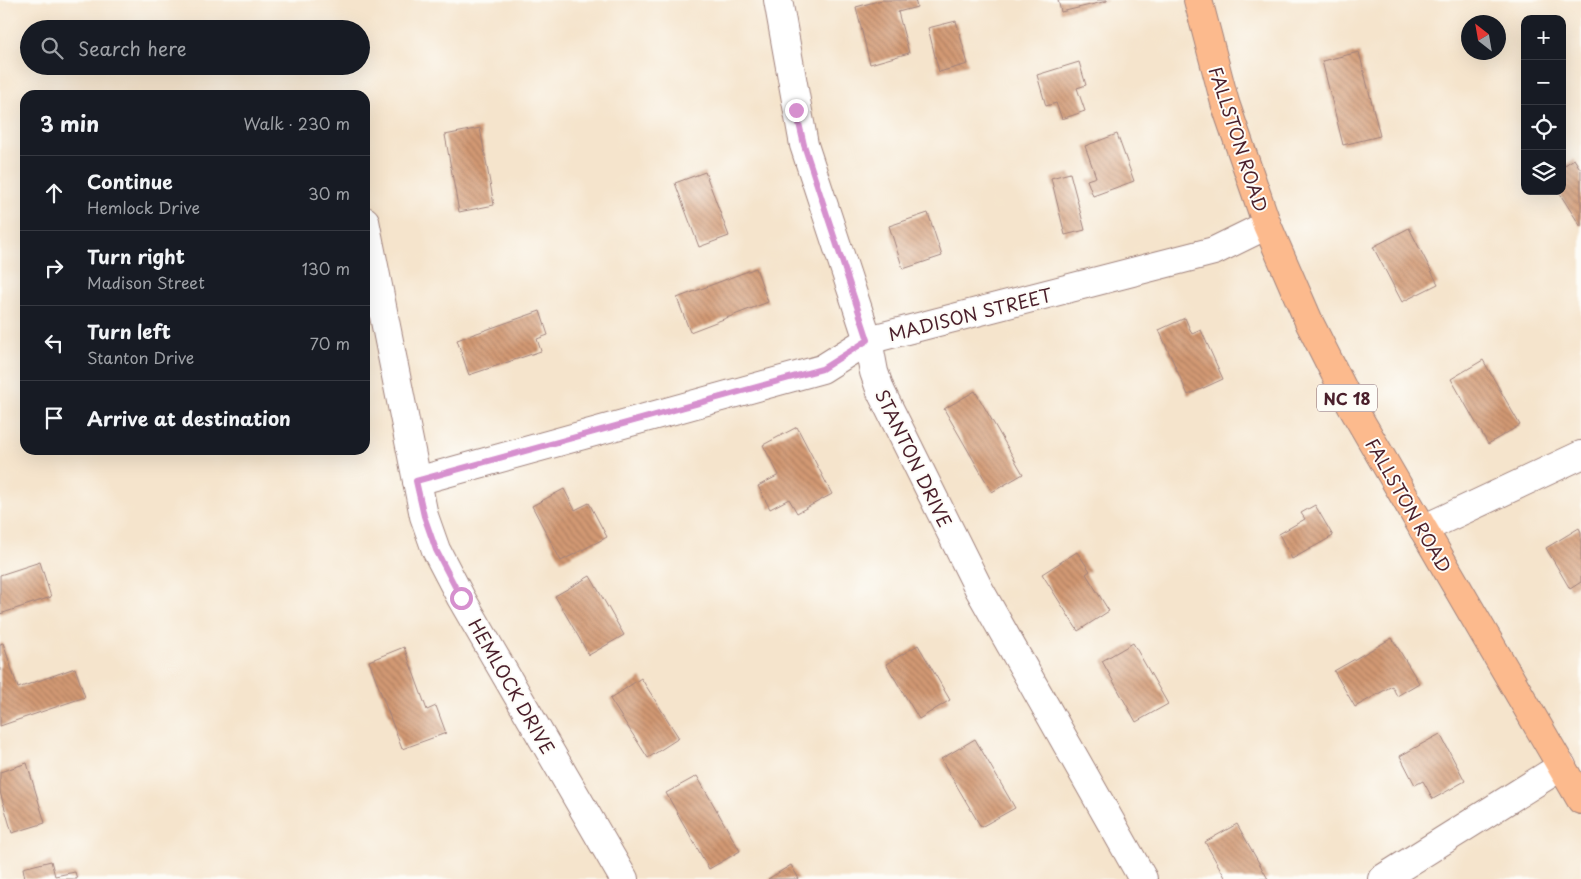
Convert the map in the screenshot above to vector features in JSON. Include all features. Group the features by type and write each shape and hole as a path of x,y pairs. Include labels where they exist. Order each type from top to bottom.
{"main road":[{"name":"FALLSTON ROAD","path":"1198,0 1225,103 1267,225 1310,324 1351,405 1581,800"}],"street":[{"name":"STANTON DRIVE","path":"778,0 804,145 868,340 874,372 890,412 979,589 1144,879"},
{"name":"MADISON STREET","path":"416,481 822,369 868,340 1214,252 1267,225"},
{"name":"HEMLOCK DRIVE","path":"370,246 416,481 424,516 436,550 461,598 624,879"},
{"path":"1423,529 1581,455"},
{"path":"1382,879 1562,766"}],"building":[{"path":"882,0 915,0 917,7 898,12 909,53 870,64 856,7"},
{"path":"1058,0 1107,0 1107,1 1061,12"},
{"path":"956,21 968,64 939,72 928,28"},
{"path":"1359,52 1380,136 1343,145 1322,61"},
{"path":"1079,62 1086,85 1077,88 1085,111 1062,119 1056,103 1046,106 1037,75"},
{"path":"480,128 494,205 459,212 445,135"},
{"path":"1117,134 1134,181 1093,196 1087,180 1096,177 1085,146"},
{"path":"1574,159 1581,170 1581,227 1561,195 1566,195 1566,164"},
{"path":"705,172 729,236 699,247 675,183"},
{"path":"1070,173 1085,230 1065,235 1051,178"},
{"path":"928,213 942,256 903,269 889,226"},
{"path":"1409,228 1438,284 1402,302 1373,247"},
{"path":"756,268 768,302 690,332 677,298"},
{"path":"540,311 548,335 537,339 541,351 469,375 457,340"},
{"path":"1185,318 1192,334 1201,330 1223,379 1188,395 1159,330"},
{"path":"1483,360 1520,425 1488,444 1451,379"},
{"path":"975,391 1023,474 992,492 944,409"},
{"path":"797,427 832,494 797,513 789,499 770,509 758,486 779,475 763,445"},
{"path":"564,489 575,510 589,503 607,537 561,561 532,506"},
{"path":"1315,505 1333,536 1292,559 1279,534 1305,519 1301,513"},
{"path":"1579,528 1581,532 1581,582 1570,589 1546,548"},
{"path":"1077,552 1090,571 1086,574 1109,611 1078,631 1042,574"},
{"path":"40,562 51,597 0,614 0,575"},
{"path":"590,576 624,635 589,655 555,596"},
{"path":"1392,638 1419,683 1397,696 1392,686 1355,707 1334,671"},
{"path":"3,643 18,688 75,668 85,697 0,726 0,644"},
{"path":"1133,643 1168,704 1136,722 1102,661"},
{"path":"918,645 950,700 919,719 886,664"},
{"path":"404,647 427,710 436,706 446,733 402,749 369,661"},
{"path":"641,678 679,738 648,758 610,699"},
{"path":"1440,734 1465,781 1433,799 1423,781 1415,785 1400,756"},
{"path":"975,739 1015,808 981,827 941,759"},
{"path":"27,763 45,823 12,833 0,792 0,772"},
{"path":"697,776 740,851 709,869 666,793"},
{"path":"1237,824 1268,879 1226,879 1205,842"},
{"path":"51,861 55,876 75,872 77,879 25,879 23,868"},
{"path":"791,865 799,879 768,879"}],"route":[{"path":"461,598 436,550 424,516 416,481 822,369 868,340 804,145 796,110"}]}
